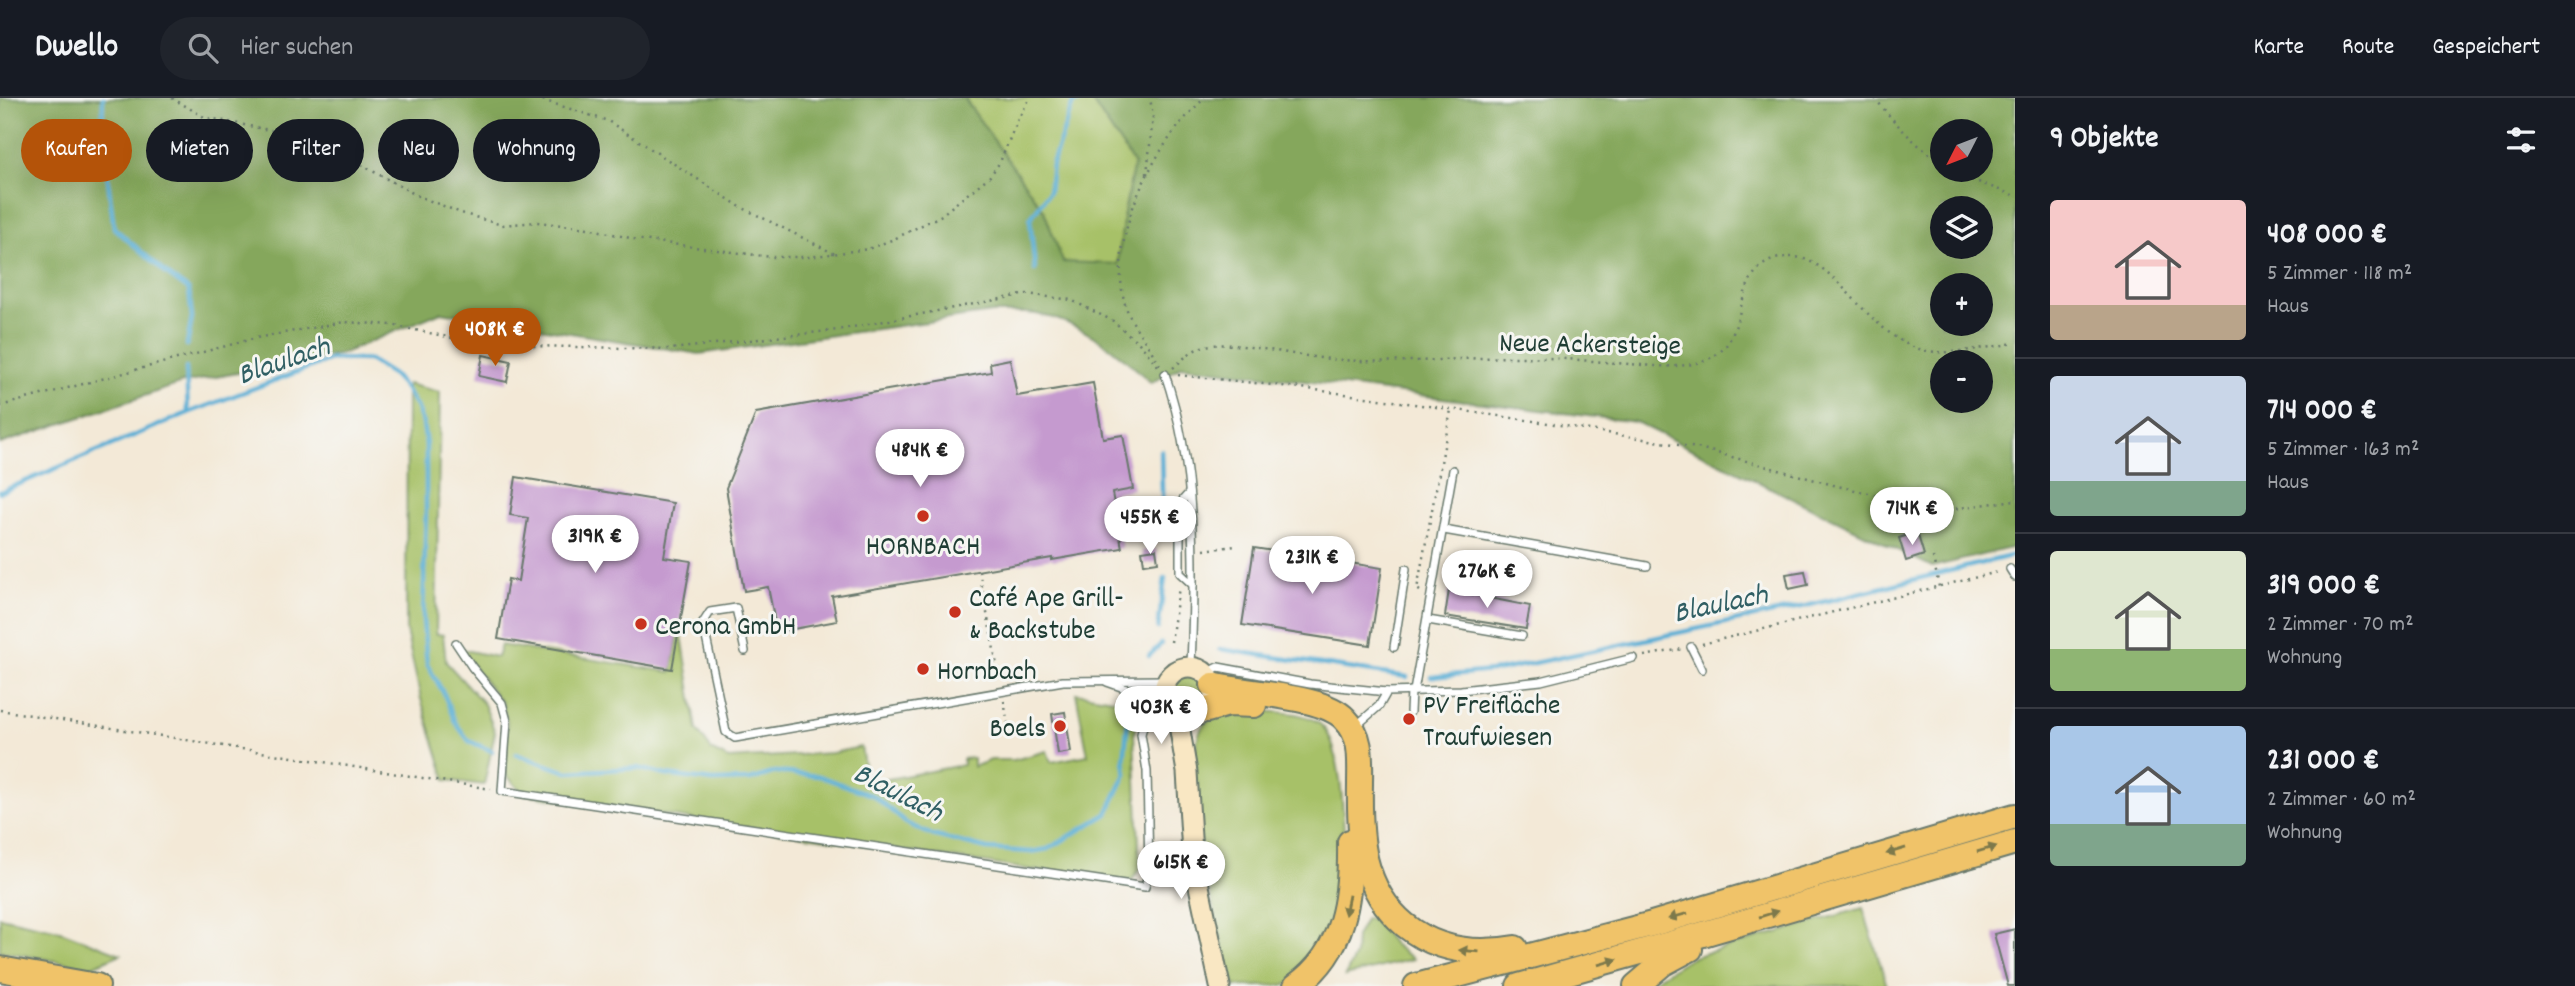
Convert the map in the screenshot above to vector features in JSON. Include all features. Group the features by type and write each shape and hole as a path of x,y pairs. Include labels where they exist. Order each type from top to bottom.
{"highway":[{"path":"1203,675 1303,692 1333,709 1354,728 1359,742 1360,820 1366,867 1374,889 1385,905 1410,929 1439,944 1470,951 1492,952 1574,933 1609,936"},
{"path":"1203,712 1228,704 1308,712 1331,725 1341,743 1349,828 1350,872 1347,905 1340,931 1330,951 1296,986"},
{"path":"1416,986 1609,936 2015,816"},
{"path":"1518,986 2015,842"},
{"path":"1636,986 1662,964 1687,952 1704,934"},
{"path":"0,969 97,986"}],"street":[{"path":"1187,772 1203,712 1212,702 1203,675 1178,669 1167,680 1165,704 1187,772 1192,853 1218,979"},
{"path":"1165,704 1192,716 1203,712"}],"lane":[{"path":"1165,374 1175,403 1186,453 1193,520 1193,585 1203,675"},
{"path":"1410,712 1453,470"},
{"path":"1189,493 1180,503 1180,573 1193,585"},
{"path":"1444,530 1647,566"},
{"path":"1394,647 1406,569"},
{"path":"2010,569 2015,577"},
{"path":"745,651 736,608 710,612 703,623 726,732 735,738 1063,681 1167,680"},
{"path":"1428,620 1522,636"},
{"path":"456,643 502,703 507,721 502,791 1145,887 1149,871 1146,771 1142,734 1165,704 1107,681"},
{"path":"1690,647 1702,669"},
{"path":"1303,692 1461,690 1541,681 1633,658"},
{"path":"1354,728 1379,706 1387,692"}],"path":[{"path":"172,98 204,117 304,137 418,196 502,225 537,222 588,228 634,239 771,257 808,257 868,248 894,239 940,216 990,176 1000,162 1030,98"},
{"path":"536,98 608,121 739,206 835,254"},
{"path":"1146,177 1153,116 1150,98"},
{"path":"1165,374 1132,319 1123,294 1123,257 1128,218 1146,177 1182,121 1205,98"},
{"path":"1875,98 1897,126 1930,155"},
{"path":"1978,182 2015,196"},
{"name":"Neue Ackersteige","path":"1165,374 1189,352 1214,344 1244,346 1326,360 1554,358 1642,365 1688,365 1718,354 1729,341 1744,292 1759,268 1769,261 1792,257 1812,263 1833,277 1877,324 1898,341 1922,352 1970,351 2015,343"},
{"path":"0,406 256,338 344,322 392,325 485,345 672,349 837,330 1027,294 1072,300 1113,321 1140,344 1165,374 1302,388 1703,449 1837,486 1945,510 2015,500"},
{"path":"1432,598 1417,589 1451,409"},
{"path":"1193,551 1235,546"},
{"path":"1933,557 1939,587"},
{"path":"1633,658 1690,647 2010,569"},
{"path":"979,570 1011,741"},
{"path":"1171,642 1180,573"},
{"path":"0,710 502,791"}],"green space":[{"path":"0,98 964,98 1044,211 1063,262 1118,264 1124,213 1134,164 1090,98 2015,98 2015,547 1932,567 1636,422 1182,366 1151,383 1112,349 1084,331 1036,314 992,313 699,354 441,312 341,354 183,383 0,444"},
{"path":"964,98 1090,98 1134,164 1124,213 1118,264 1063,263 1044,211"},
{"path":"407,384 440,392 436,634 443,635 446,662 484,704 495,732 484,785 446,780 421,699 406,631"},
{"path":"679,631 697,730 712,751 729,759 832,753 861,747 867,783 963,765 963,759 973,758 973,767 991,760 1014,760 1047,751 1051,762 1088,755 1076,693 1125,701 1139,709 1134,734 1140,868 1132,880 1120,883 524,794 506,775 507,721 502,703 460,649 497,657 501,645 671,672"},
{"path":"1189,676 1200,681 1205,692 1200,703 1189,708 1178,703 1173,692 1178,681"},
{"path":"1259,711 1311,718 1324,728 1331,742 1341,787 1343,889 1341,906 1335,919 1297,977 1288,984 1235,986 1210,892 1196,808 1194,770 1197,740 1207,721 1225,714"},
{"path":"1863,908 1887,986 1645,986 1689,958"},
{"path":"0,917 58,930 121,954 90,967 0,951"},
{"path":"1366,918 1374,920 1393,944 1413,959 1345,976 1355,956 1356,937"}],"building":[{"path":"483,355 511,361 507,382 479,376"},
{"name":"HORNBACH","path":"1010,359 1017,396 1093,383 1103,438 1123,435 1133,489 1112,493 1122,548 832,596 837,621 777,632 768,587 744,591 726,488 756,413 991,372 990,363"},
{"path":"516,477 673,503 664,557 691,561 672,669 498,639 508,579 518,581 528,518 510,515"},
{"path":"1917,532 1924,555 1906,561 1899,538"},
{"path":"1254,548 1382,568 1370,645 1242,625"},
{"path":"1156,549 1158,562 1144,564 1142,551"},
{"path":"1805,571 1808,585 1789,589 1786,574"},
{"path":"1449,590 1530,606 1526,629 1445,616"},
{"path":"1065,712 1071,752 1058,754 1052,714"},
{"path":"2015,929 2015,986 2008,986 1994,934"}],"waterway":[{"path":"103,98 102,133 114,228 189,290 192,318 187,345"},
{"path":"1035,270 1030,219 1049,192 1052,164 1073,103 1089,98"},
{"name":"Blaulach","path":"0,492 188,413 332,359 369,360 393,375 404,387 423,424 426,445 423,620 427,664 444,694 455,722 469,741 492,751"},
{"path":"186,368 188,413"},
{"path":"1161,451 1163,528"},
{"name":"Blaulach","path":"1431,677 1501,670 1806,606 2015,555"},
{"path":"1158,628 1165,578"},
{"name":"Blaulach","path":"1149,656 1161,644"},
{"name":"Blaulach","path":"1220,649 1407,677"},
{"name":"Blaulach","path":"516,754 567,772 638,768 666,775 713,781 750,780 776,772 819,776 874,796 906,823 932,835 987,849 1031,852 1048,849 1107,814 1126,774 1124,760 1129,710"}],"place":[{"name":"HORNBACH","path":"923,516"},
{"name":"Café Ape Grill- & Backstube","path":"955,612"},
{"name":"Cerona GmbH","path":"641,624"},
{"name":"Hornbach","path":"923,669"},
{"name":"PV Freifläche Traufwiesen","path":"1409,719"},
{"name":"Boels","path":"1060,726"}]}
